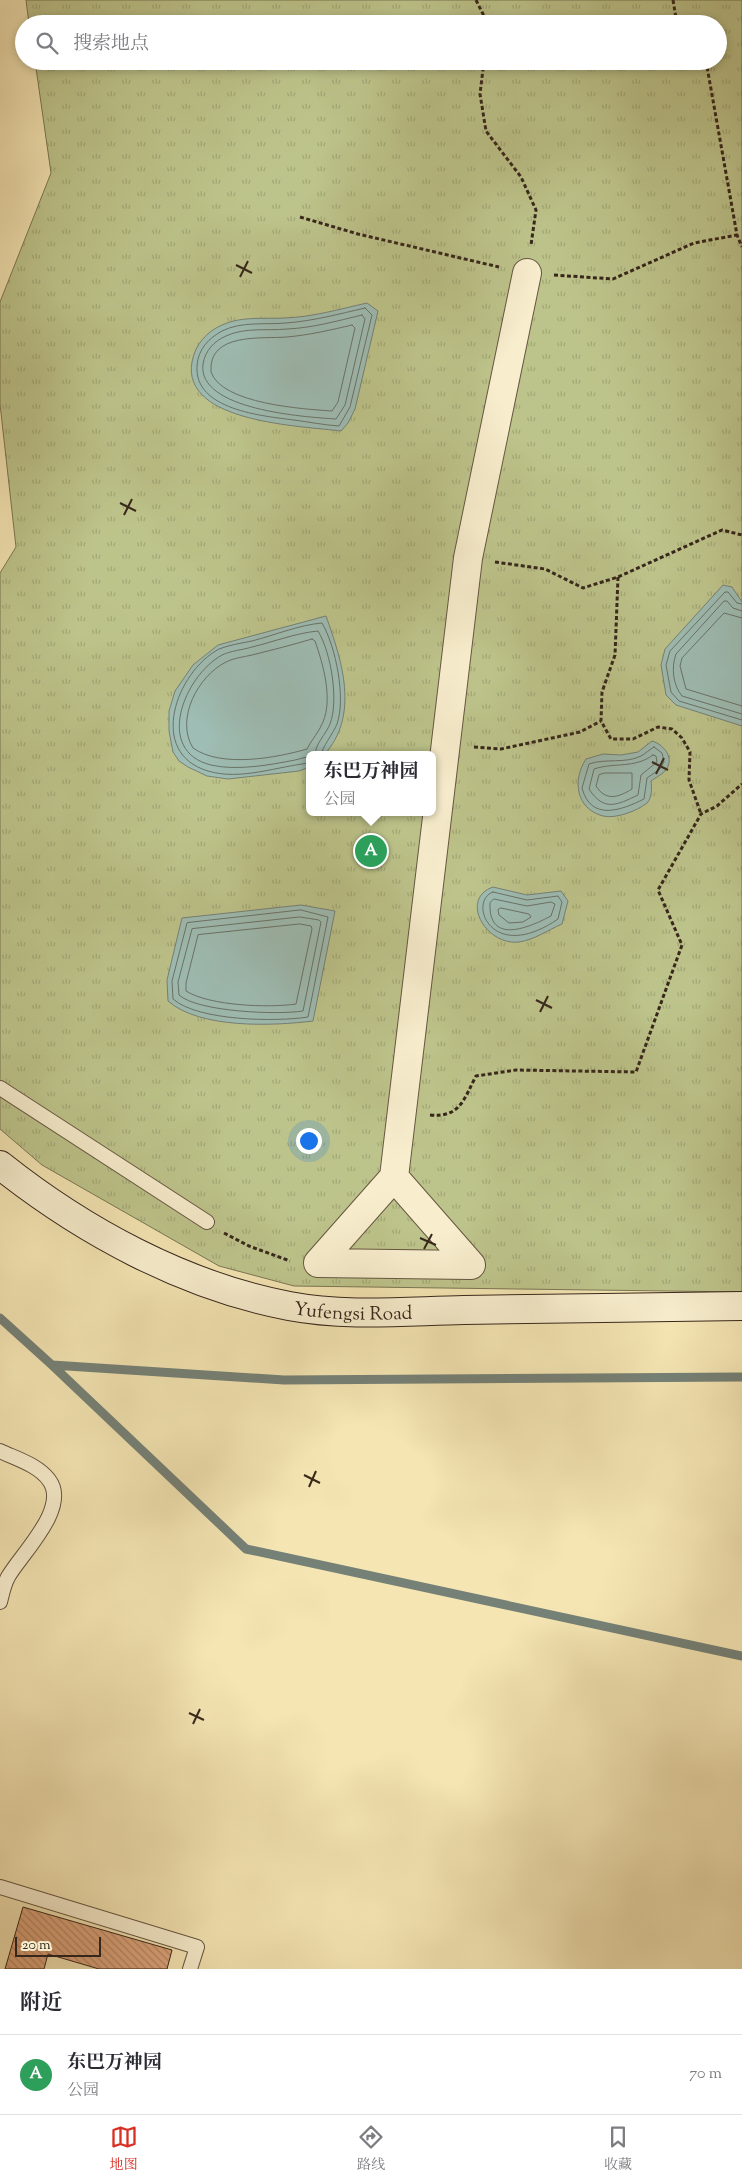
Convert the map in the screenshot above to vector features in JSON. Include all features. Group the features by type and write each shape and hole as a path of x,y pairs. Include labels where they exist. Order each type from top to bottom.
{"street":[{"path":"318,1263 394,1177 468,558 527,273"},
{"name":"Yufengsi Road","path":"0,1165 77,1218 178,1273 247,1297 291,1306 369,1312 742,1306"},
{"path":"318,1263 471,1265 394,1177"}],"lane":[{"path":"0,1088 207,1222"},
{"path":"0,1451 37,1468 50,1481 54,1500 49,1519 7,1578 0,1602"},
{"path":"0,1887 197,1947 190,1969"}],"path":[{"path":"476,0 484,15"},
{"path":"673,0 676,15"},
{"path":"483,70 480,94 486,131 521,177 536,210 527,273"},
{"path":"708,70 738,235 742,247"},
{"path":"468,558 545,569 584,588 618,577 722,530 742,535"},
{"path":"618,577 615,655 602,692 601,722 611,739 633,739 658,727 672,728 682,738 690,752 690,780 701,814"},
{"path":"446,744 501,749 580,732 601,722"},
{"path":"402,1113 442,1116 459,1109 476,1076 516,1070 636,1072 682,945 658,890 701,814 718,806 742,784"},
{"path":"207,1222 249,1246 294,1262 318,1263"}],"green space":[{"path":"26,0 742,0 742,1292 294,1286 219,1266 42,1165 0,1129 0,573 16,547 0,404 0,302 51,173 36,70 727,70 727,15 28,15"}],"water":[{"path":"367,303 378,311 355,409 348,423 341,431 300,427 248,418 224,409 205,398 194,382 193,356 206,335 222,325 237,320 253,318 306,316"},
{"path":"723,585 732,587 742,602 742,726 676,705 666,695 661,665 665,649"},
{"path":"326,616 342,669 345,705 342,723 335,739 327,751 306,751 306,768 299,771 228,779 207,776 179,761 173,752 169,731 169,711 175,691 193,665 218,645"},
{"path":"652,741 660,745 666,752 669,764 664,772 651,781 649,801 638,809 608,817 594,812 587,807 579,793 578,784 586,759 603,754 621,755 638,752"},
{"path":"493,887 527,895 561,891 568,901 562,924 525,941 507,941 496,937 487,930 481,921 478,911 478,901 483,893"},
{"path":"301,905 335,911 313,1021 258,1024 217,1021 199,1017 182,1010 168,1001 167,980 182,918"}],"building":[{"path":"23,1907 172,1950 167,1969 99,1969 48,1954 44,1969 5,1969"}],"waterway":[{"path":"0,1318 52,1365 284,1380 742,1377"},
{"path":"52,1365 246,1549 742,1656"}],"place":[{"name":"东巴万神园","path":"371,851"}]}
